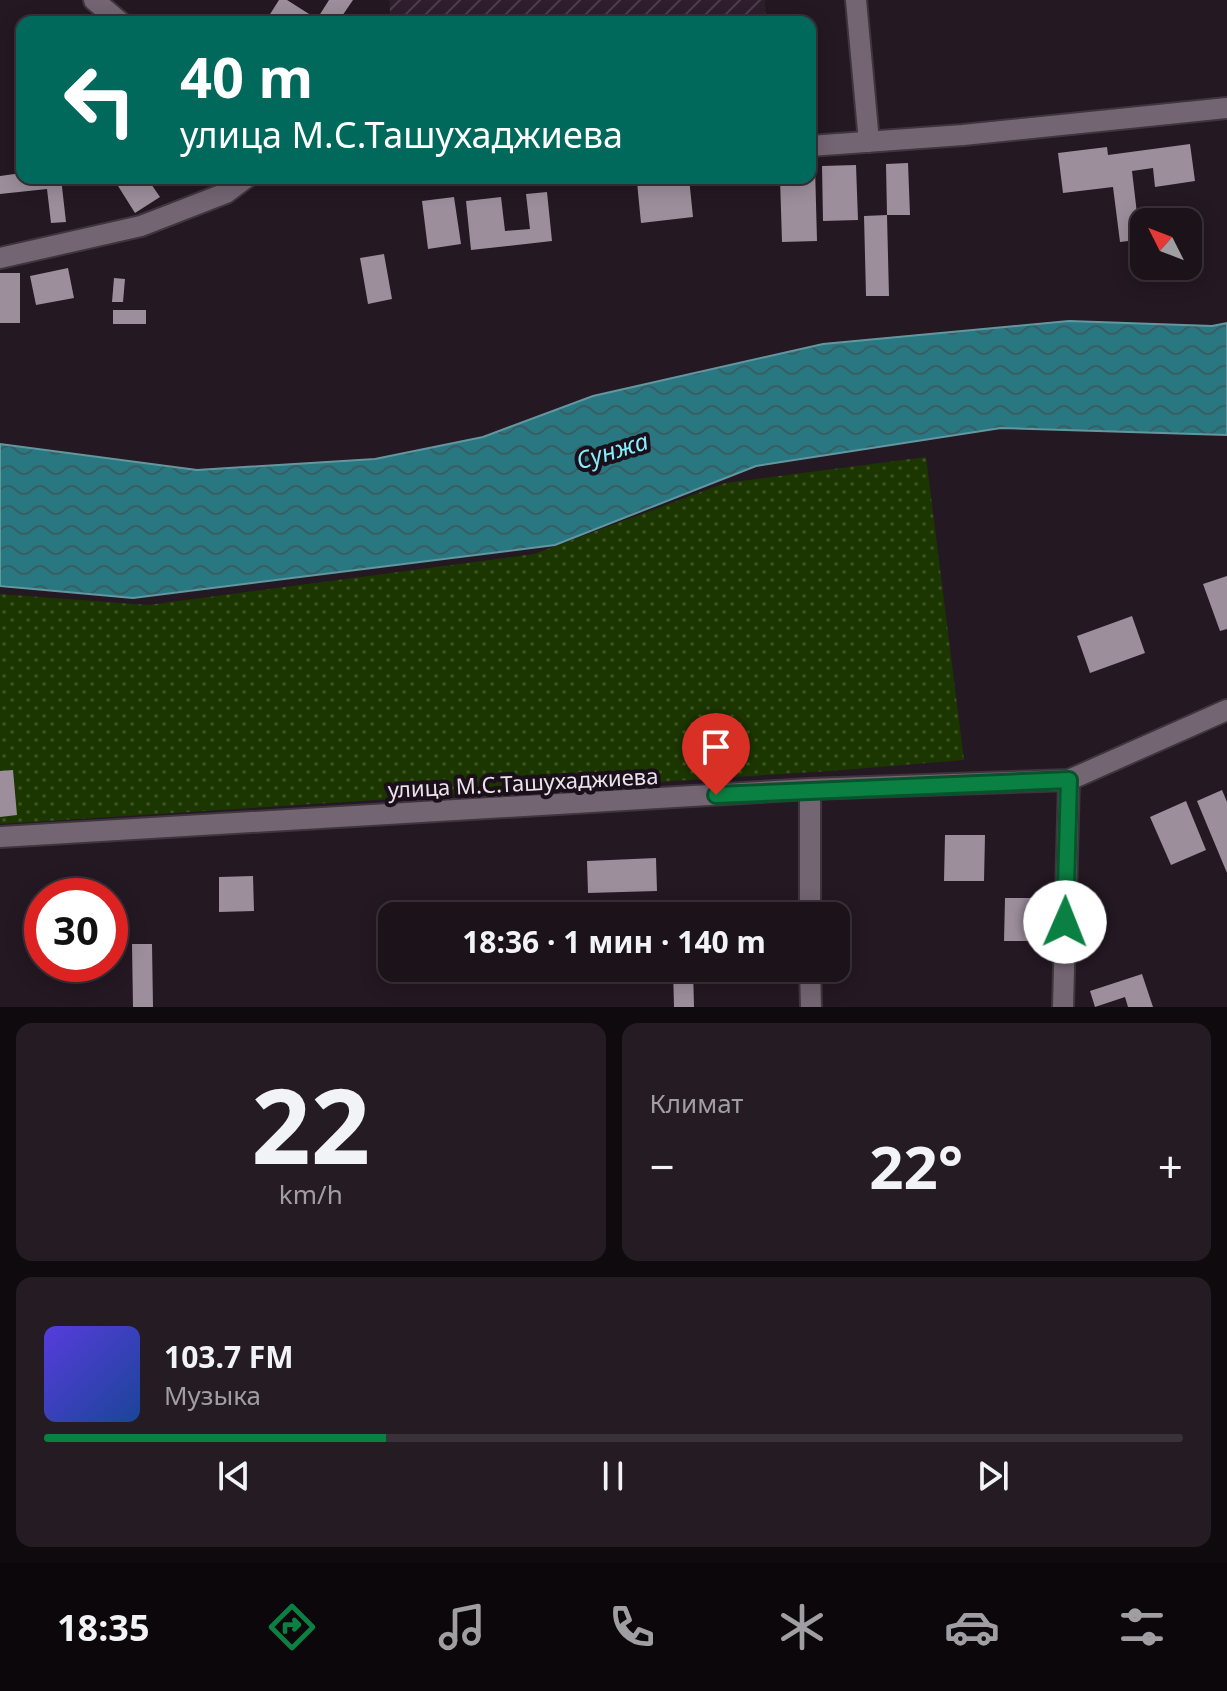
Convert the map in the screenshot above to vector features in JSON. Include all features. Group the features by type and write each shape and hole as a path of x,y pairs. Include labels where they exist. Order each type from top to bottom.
{"street":[{"path":"94,0 113,16"},
{"path":"856,0 869,142"},
{"path":"816,146 1227,108"},
{"path":"0,258 141,226 226,193 238,184"},
{"name":"улица М.С.Ташухаджиева","path":"0,837 810,789 1069,780 1227,710"},
{"path":"1063,1007 1069,780"},
{"path":"810,789 810,902"},
{"path":"810,982 811,1007"}],"shaded area":[{"path":"389,0 765,0 766,16 390,16"}],"green space":[{"path":"926,457 964,760 0,824 0,594 148,605 534,554 725,483"}],"water":[{"name":"Сунжа","path":"1069,321 1212,326 1227,323 1227,435 1001,428 756,466 555,545 133,598 0,586 0,444 197,470 375,459 483,437 593,396 823,344"}],"building":[{"path":"279,0 287,0 312,16 269,16"},
{"path":"329,0 353,0 342,16 319,16"},
{"path":"1190,144 1195,181 1155,187 1153,168 1132,171 1136,208 1130,208 1130,241 1120,242 1113,187 1063,193 1058,153 1107,147 1108,155"},
{"path":"908,163 910,215 887,215 886,164"},
{"path":"856,165 858,220 823,221 822,166"},
{"path":"16,174 16,184 62,184 66,222 51,223 47,189 0,194 0,176"},
{"path":"117,184 151,184 160,197 135,213"},
{"path":"637,184 690,184 693,217 641,223"},
{"path":"780,184 815,184 817,241 782,242"},
{"path":"547,192 552,241 471,250 466,201 501,197 505,231 530,229 526,194"},
{"path":"454,197 461,244 428,249 422,201"},
{"path":"887,215 889,296 866,296 864,216"},
{"path":"384,254 392,299 368,304 360,258"},
{"path":"68,268 74,298 36,305 30,276"},
{"path":"0,273 20,273 20,323 0,323"},
{"path":"114,278 125,279 123,302 112,302"},
{"path":"113,310 146,310 146,324 113,324"},
{"path":"1227,576 1227,629 1220,631 1203,584"},
{"path":"1132,616 1145,653 1090,673 1077,636"},
{"path":"13,770 17,815 0,817 0,771"},
{"path":"1222,790 1227,802 1227,873 1197,801"},
{"path":"1186,801 1206,850 1171,865 1150,817"},
{"path":"945,835 985,835 984,881 944,881"},
{"path":"656,858 657,891 588,893 587,861"},
{"path":"253,876 254,911 219,912 219,877"},
{"path":"1005,898 1032,898 1032,941 1004,941"},
{"path":"132,944 152,944 153,1007 133,1007"},
{"path":"1142,974 1153,1007 1128,1007 1125,997 1095,1007 1090,991"},
{"path":"673,982 693,982 694,1007 674,1007"}],"route":[{"path":"716,795 1069,780 1065,922"}]}
